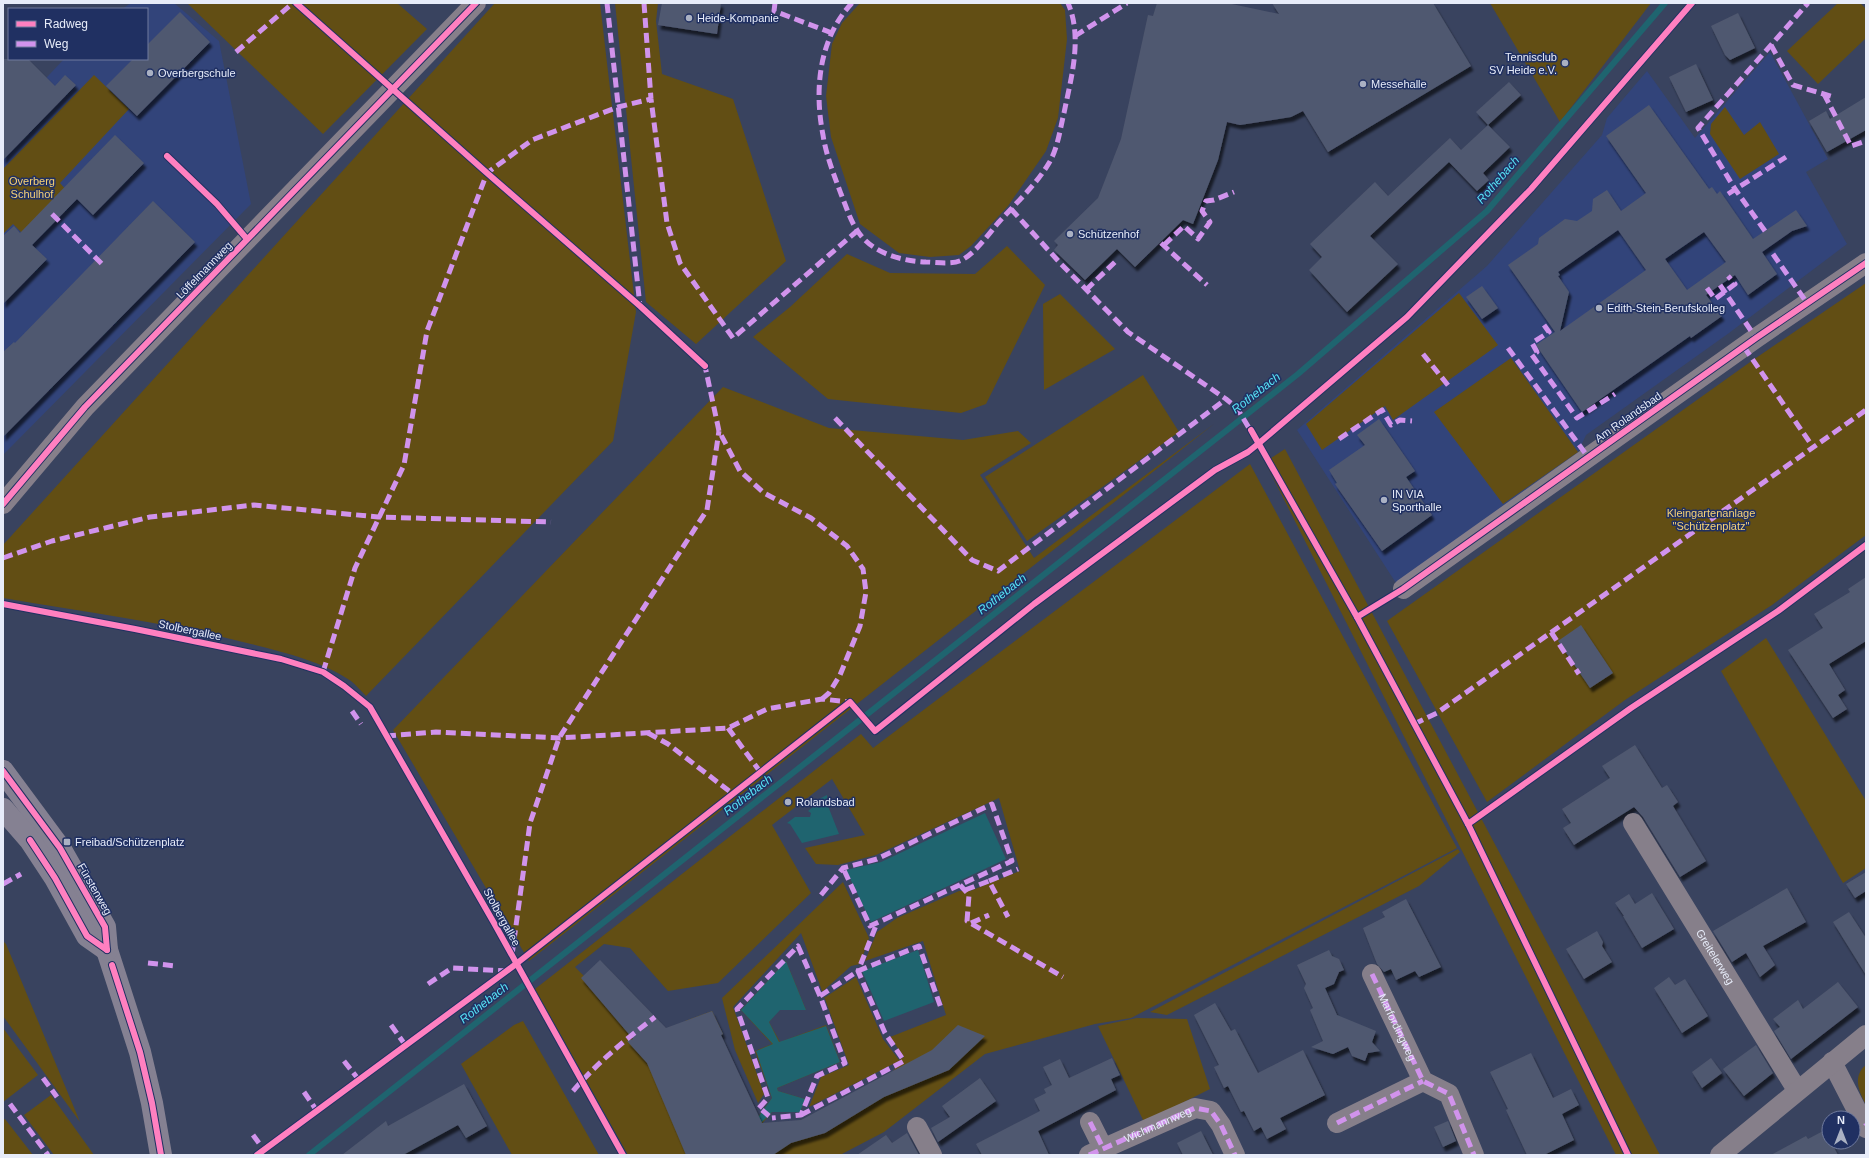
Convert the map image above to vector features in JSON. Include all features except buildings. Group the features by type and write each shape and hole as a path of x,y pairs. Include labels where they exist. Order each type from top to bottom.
{"main road":[{"name":"Fürstenweg","path":"3,771 60,848 105,927 107,950 140,1052 152,1103 161,1155"},
{"path":"3,809 30,840 55,878 87,936 107,950"}],"street":[{"name":"Löffelmannweg","path":"3,504 85,407 476,3"},
{"name":"Am Rolandsbad","path":"1403,589 1756,338 1853,270 1866,263"},
{"name":"Greitelerweg","path":"1633,823 1797,1090"},
{"name":"Marfordingweg","path":"1372,974 1423,1081"},
{"path":"1720,1155 1797,1090 1866,1035"},
{"path":"1832,1062 1866,1128"},
{"path":"1337,1122 1423,1081 1449,1094 1474,1155"},
{"name":"Wichmannweg","path":"1090,1122 1096,1152 1196,1108 1211,1111 1221,1125 1235,1155"},
{"path":"917,1127 932,1155"}],"shaded area":[{"path":"131,3 174,3 219,41 251,204 3,455 3,124 63,60 148,60 148,8 124,8"},
{"name":"Edith-Stein-Berufskolleg","path":"1770,52 1828,159 1806,172 1847,244 1729,333 1586,435 1578,452 1396,583 1297,430 1487,266 1602,135 1607,118 1647,71 1695,138"},
{"path":"827,795 828,806 839,834 802,843 790,824 787,823 795,817 810,817 811,813 808,811 813,807 815,808 819,799"},
{"path":"985,813 1006,859 871,922 846,870 881,862"},
{"path":"918,950 934,1002 884,1021 862,971"},
{"path":"786,961 806,1010 780,1010 769,1022 779,1042 826,1026 840,1062 777,1088 778,1091 805,1099 800,1112 772,1112 762,1122 751,1127 772,1098 756,1051 773,1044 741,1010"}],"green space":[{"path":"187,3 397,3 427,29 323,134"},
{"path":"495,3 600,3 636,312 613,441 366,696 357,686 340,674 303,658 276,650 159,624 3,598 3,545"},
{"path":"615,3 658,3 656,21 662,74 733,99 786,261 696,344 646,302"},
{"path":"860,3 1060,3 1065,10 1067,39 1058,118 1046,151 1008,206 971,246 959,255 930,257 899,253 860,224 831,137 826,96 832,44 842,23"},
{"name":"Tennisclub SV Heide e.V.","path":"1490,3 1651,3 1560,122"},
{"path":"1838,3 1860,3 1866,9 1866,38 1818,84 1787,51"},
{"name":"Overberg Schulhof","path":"94,75 129,109 60,183 67,191 24,235 13,224 3,234 3,169"},
{"path":"1725,107 1744,135 1760,122 1779,154 1740,179 1710,134 1711,124"},
{"path":"1007,246 1045,285 986,404 961,413 828,399 753,337 790,307 847,254 890,273 975,274"},
{"name":"Kleingartenanlage \"Schützenplatz\"","path":"1866,283 1866,535 1772,605 1625,700 1487,802 1387,621 1753,360"},
{"path":"1459,293 1498,345 1393,420 1385,406 1322,450 1306,424"},
{"path":"1060,294 1115,349 1044,390 1043,304"},
{"path":"1511,358 1578,452 1503,504 1434,412"},
{"path":"1143,375 1179,432 1027,541 985,477"},
{"path":"723,387 829,428 963,440 1018,431 1031,443 980,475 1034,558 1214,424 529,961 393,730"},
{"path":"1285,449 1660,1155 1616,1155 1265,462"},
{"path":"1250,464 1457,848 1131,1018 1095,1024 985,1054 884,1132 840,1155 628,1155 535,989 861,734 873,748","holes":["832,779 865,835 805,848 816,864 838,865 876,855 999,798 1020,871 970,891 959,891 897,918 877,932 865,961 923,941 946,1015 890,1037 904,1057 899,1060 883,1039 856,977 825,998 849,1065 821,1077 809,1107 899,1061 890,1077 767,1145 758,1128 772,1112 800,1112 805,1099 778,1091 777,1088 840,1062 826,1025 780,1042 769,1022 779,1010 806,1010 786,961 741,1010 772,1044 755,1051 772,1098 755,1121 716,1037 723,1034 712,1011 685,1021 689,1025 670,1032 648,1013 585,977 575,967 604,944 630,948 668,991 718,983 811,893 772,825"]},
{"path":"1766,638 1866,801 1866,868 1843,883 1721,671"},
{"path":"1458,849 1460,852 1419,886 1167,1015 1150,1012"},
{"path":"843,882 869,938 860,964 851,966 822,992 801,933 733,1007 764,1094 758,1103 735,1050 722,998"},
{"path":"3,941 6,944 80,1122 3,1016"},
{"path":"1137,1018 1187,1019 1210,1089 1144,1122 1098,1026"},
{"path":"523,1021 599,1155 512,1155 461,1064 514,1025"},
{"path":"3,1028 38,1075 3,1102"},
{"path":"1866,1065 1866,1105 1859,1090 1858,1079 1859,1074"},
{"path":"51,1095 94,1155 54,1155 24,1115"},
{"path":"5,1119 33,1155 3,1155 3,1120"}],"waterway":[{"name":"Rothebach","path":"309,1155 1298,374 1487,211 1665,3"}],"marked path":[{"path":"236,52 293,3"},
{"path":"607,3 640,306"},
{"path":"644,3 651,99 667,223 680,263 733,338 857,231"},
{"path":"775,3 774,11 832,33"},
{"path":"852,3 832,32 826,48 820,82 820,118 824,142 833,172 852,222 870,245 897,258 944,263 958,262 967,257 977,248 1032,187 1052,157 1060,132 1070,86 1074,58 1075,30 1068,3"},
{"path":"1075,36 1127,3"},
{"path":"1765,231 1735,189 1698,128 1808,3"},
{"path":"1771,45 1793,85 1834,97"},
{"path":"1824,94 1851,146 1866,141"},
{"path":"323,672 355,568 404,465 427,331 487,173 532,140 618,107 651,99"},
{"path":"1728,194 1786,157"},
{"path":"1164,245 1184,226 1198,239 1210,222 1202,211 1206,201 1214,200 1234,192"},
{"path":"1011,209 1061,264 1128,332 1226,399 1237,408 1252,433"},
{"path":"52,214 104,266"},
{"path":"1161,243 1207,285"},
{"path":"1773,254 1807,303"},
{"path":"1086,290 1116,261"},
{"path":"1707,288 1715,299 1735,284 1728,276"},
{"path":"1720,285 1756,338"},
{"path":"1544,325 1549,332 1532,343 1537,352 1532,355 1577,418 1615,394"},
{"path":"1744,347 1813,447"},
{"path":"1508,348 1588,457"},
{"path":"1423,354 1451,389"},
{"path":"702,364 705,366 719,431 740,471 764,493 811,518 847,546 863,569 866,592 860,626 840,675 829,693 822,699"},
{"path":"835,418 972,560 998,571 1226,399"},
{"path":"1339,439 1382,410 1391,425 1400,420 1412,421"},
{"path":"1414,724 1437,713 1866,410"},
{"path":"512,955 530,823 559,738 707,510 719,431"},
{"path":"3,558 52,541 150,517 254,505 378,517 551,522"},
{"path":"1551,632 1579,674"},
{"path":"386,736 436,732 559,738 728,728 767,709 822,699 850,702"},
{"path":"352,711 361,724"},
{"path":"728,728 761,773"},
{"path":"648,733 668,744 733,794"},
{"path":"821,895 843,868 877,859 992,804 1012,861 870,926 843,868"},
{"path":"989,881 1018,869"},
{"path":"3,884 21,874"},
{"path":"965,890 989,881 1008,917"},
{"path":"960,885 969,895 967,921 1063,977"},
{"path":"971,923 989,915"},
{"path":"801,1115 904,1061 885,1033 858,971 877,923"},
{"path":"759,1108 768,1098 737,1009 798,946 820,996 845,1063 817,1076 801,1115 772,1118"},
{"path":"820,996 858,971 919,946 941,1008"},
{"path":"148,963 176,966"},
{"path":"428,984 452,968 507,971"},
{"path":"1372,974 1423,1081 1449,1094 1474,1155"},
{"path":"573,1091 612,1052 655,1017"},
{"path":"391,1025 406,1046"},
{"path":"344,1061 359,1080"},
{"path":"43,1078 57,1097"},
{"path":"1337,1123 1423,1081"},
{"path":"304,1092 317,1111"},
{"path":"10,1104 48,1155"},
{"path":"1089,1155 1195,1108 1211,1111 1221,1125 1235,1155"},
{"path":"762,1110 769,1116"},
{"path":"1090,1122 1103,1148"},
{"path":"253,1135 264,1150"}],"cycle path":[{"path":"296,3 487,173 640,306 705,366"},
{"path":"3,504 85,407 476,3"},
{"path":"257,1155 516,964 850,702 875,731 1034,604 1215,470 1248,452 1258,444 1407,317 1531,189 1692,3"},
{"path":"167,156 217,204 247,239"},
{"path":"1357,617 1403,589 1756,338 1866,263"},
{"path":"1251,430 1357,617 1468,824 1628,1155"},
{"path":"1468,824 1631,708 1778,611 1866,545"},
{"name":"Stolbergallee","path":"3,604 281,659 323,672 344,686 370,707 494,923 623,1155"},
{"path":"3,771 60,848 105,927 107,950"},
{"path":"30,840 55,878 87,936 107,950"},
{"path":"112,965 140,1052 152,1103 161,1155"}],"place":[{"name":"Heide-Kompanie","path":"689,18"},
{"name":"Tennisclub SV Heide e.V.","path":"1565,63"},
{"name":"Overbergschule","path":"150,73"},
{"name":"Messehalle","path":"1363,84"},
{"name":"Schützenhof","path":"1070,234"},
{"name":"Edith-Stein-Berufskolleg","path":"1599,308"},
{"name":"IN VIA Sporthalle","path":"1384,500"},
{"name":"Rolandsbad","path":"788,802"},
{"name":"Freibad/Schützenplatz","path":"67,842"}]}
